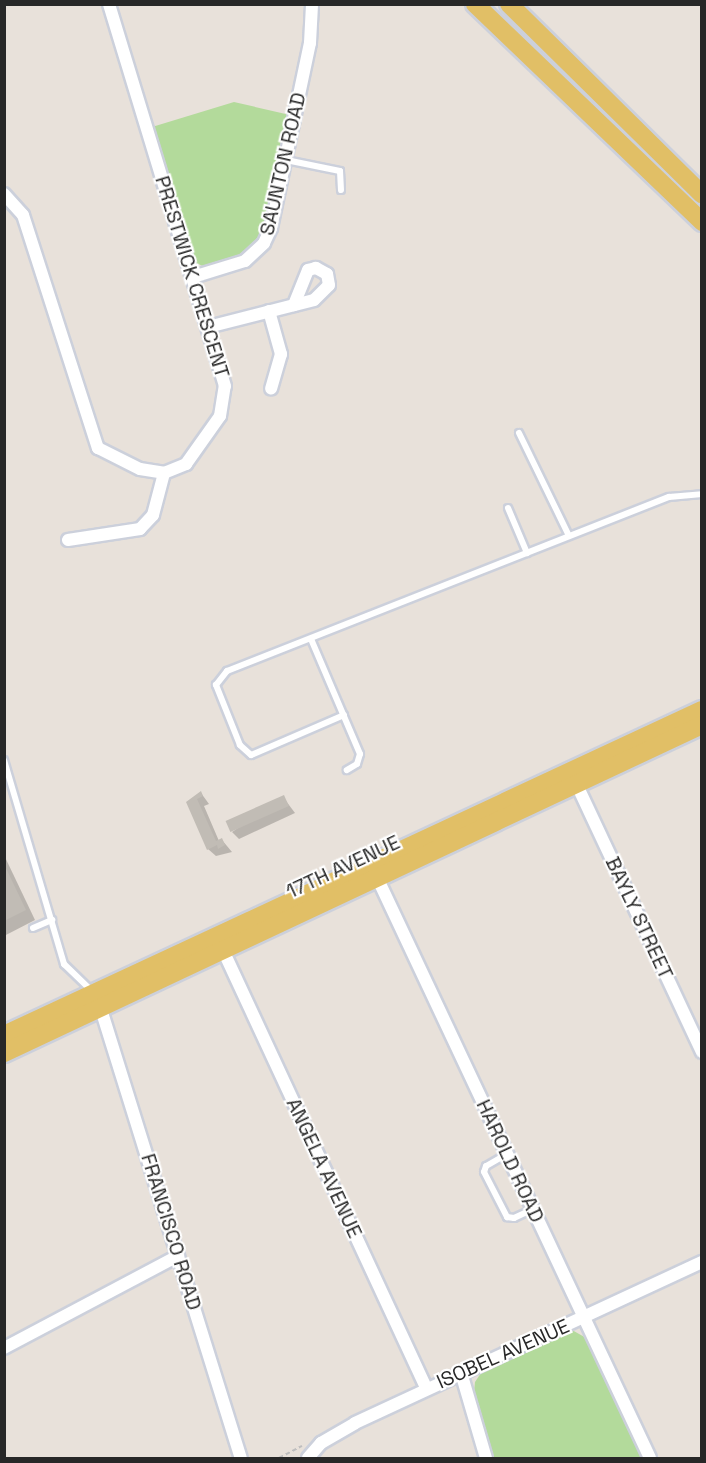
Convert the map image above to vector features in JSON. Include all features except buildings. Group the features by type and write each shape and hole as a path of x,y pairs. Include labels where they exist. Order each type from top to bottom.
{"main road":[{"path":"475,4 702,222"},
{"path":"509,4 702,194"},
{"name":"17TH AVENUE","path":"4,1053 97,999 222,948 373,870 702,710"},
{"name":"17TH AVENUE","path":"97,999 121,979 576,783 702,725"},
{"path":"4,1035 97,999"}],"street":[{"name":"PRESTWICK CRESCENT","path":"109,4 225,386 224,407 194,455 175,471 164,473"},
{"name":"SAUNTON ROAD","path":"193,277 245,261 264,243 286,160 310,43 312,4"},
{"path":"4,194 23,215 98,448 127,465 164,473 153,515 140,529 68,540"},
{"path":"208,327 294,305"},
{"path":"269,311 281,354 272,389"},
{"name":"BAYLY STREET","path":"576,783 702,1052"},
{"name":"HAROLD ROAD","path":"373,870 650,1458"},
{"name":"ANGELA AVENUE","path":"222,948 426,1388"},
{"name":"FRANCISCO ROAD","path":"97,999 241,1458"},
{"path":"4,1348 178,1256"},
{"name":"ISOBEL AVENUE","path":"309,1456 333,1435 426,1388 462,1376 702,1262"},
{"path":"462,1376 486,1458"}],"lane":[{"path":"286,160 340,171 341,190"},
{"path":"519,433 569,536"},
{"path":"344,715 251,755 240,745 217,692 219,679 227,671 669,496 702,494"},
{"path":"508,508 527,553"},
{"path":"311,639 344,715 360,759 347,770"},
{"path":"4,760 68,971 97,999"},
{"path":"33,928 52,920"},
{"path":"507,1154 486,1166 484,1172 507,1217 514,1218 533,1209"}],"green space":[{"path":"234,102 290,115 267,231 250,253 207,268 194,262 152,127"},
{"path":"572,1330 588,1339 642,1458 493,1458 474,1392 475,1382 481,1373"}]}
